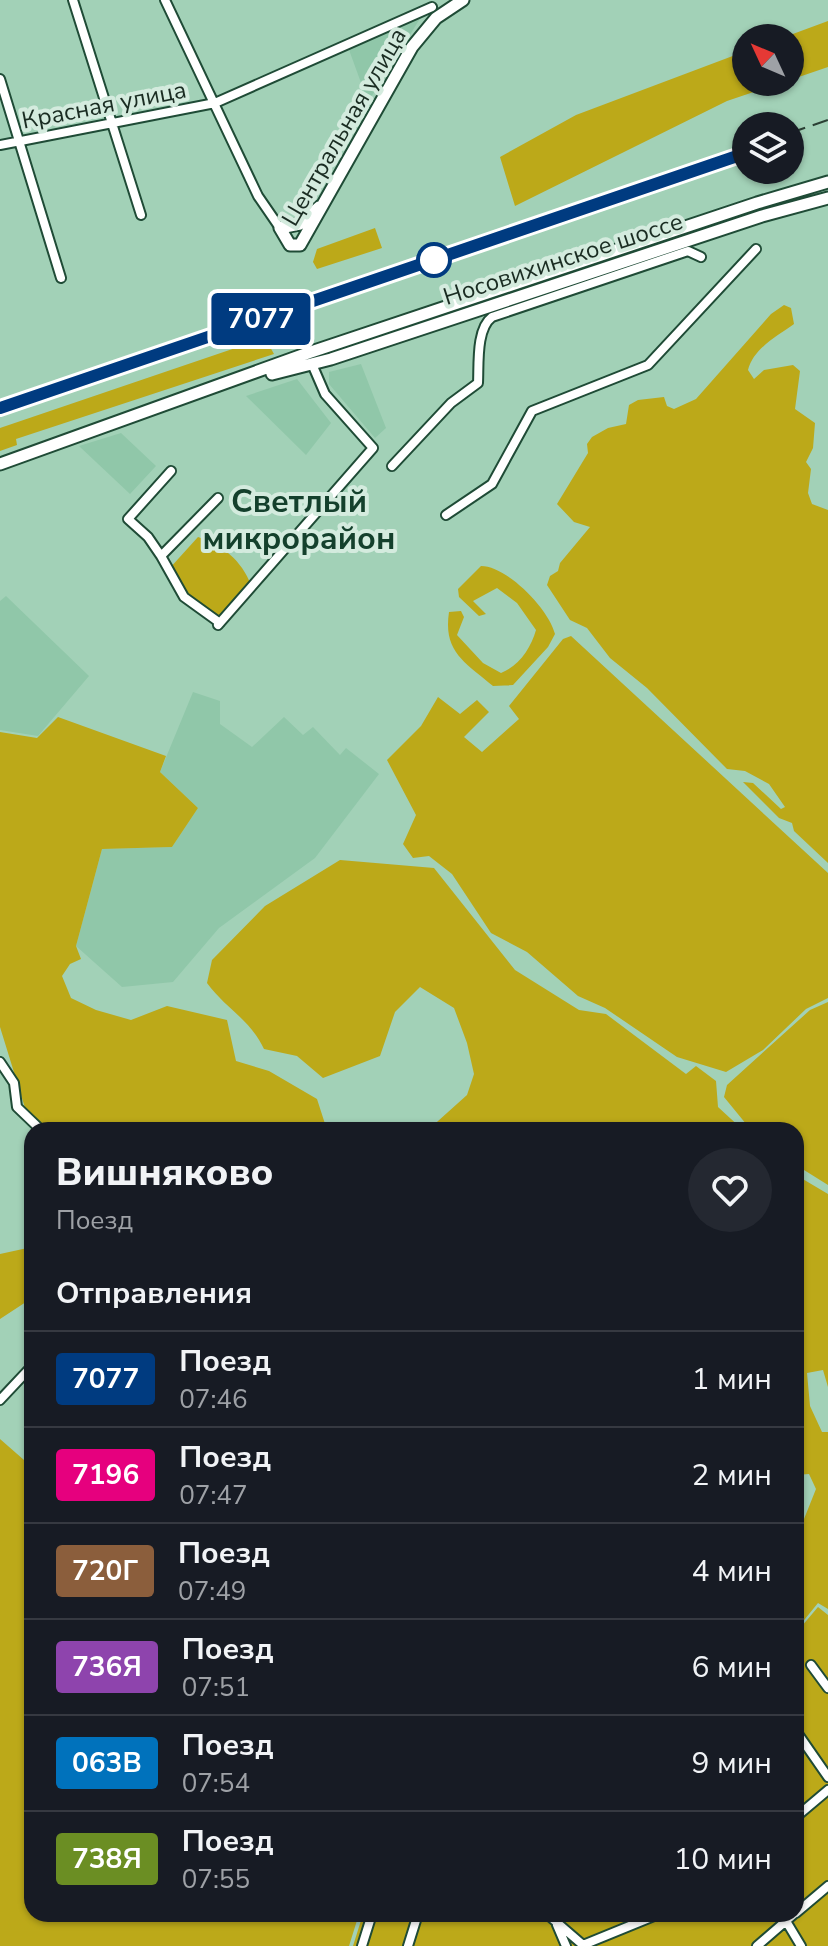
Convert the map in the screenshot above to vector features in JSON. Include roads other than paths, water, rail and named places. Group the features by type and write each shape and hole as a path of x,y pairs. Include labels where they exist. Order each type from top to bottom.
{"main road":[{"name":"Центральная улица","path":"280,228 295,245 432,8 463,0"},
{"name":"Носовихинское шоссе","path":"310,358 828,182"},
{"name":"Носовихинское шоссе","path":"0,464 310,358 828,198"},
{"path":"280,228 300,224 319,207"}],"street":[{"path":"73,0 141,215"},
{"name":"Центральная улица","path":"165,0 258,196 280,228"},
{"name":"Красная улица","path":"0,145 215,103 432,8"},
{"path":"0,79 61,278"},
{"path":"446,515 492,484 532,411 648,365 756,249"},
{"path":"392,466 451,403 478,383 479,353 486,321 688,251 701,257"},
{"path":"171,471 128,519 148,537 184,597 219,624 373,448 325,394 310,358"},
{"path":"161,556 218,498"},
{"path":"0,1062 14,1083 17,1107 33,1122"},
{"path":"0,1400 24,1374"},
{"path":"811,1665 828,1688"},
{"path":"804,1742 828,1777"},
{"path":"804,1810 828,1790"},
{"path":"804,1906 828,1886"},
{"path":"362,1946 370,1922"},
{"path":"408,1946 416,1922"},
{"path":"554,1922 566,1946"},
{"path":"558,1922 583,1945 639,1922"},
{"path":"757,1946 785,1922"},
{"path":"787,1922 801,1946"}],"railway":[{"path":"804,128 828,120"},
{"path":"0,408 732,158"}],"train":[{"name":"7077","path":"0,408 732,158"}],"district":[{"name":"Светлый микрорайон","path":"299,520"}]}
